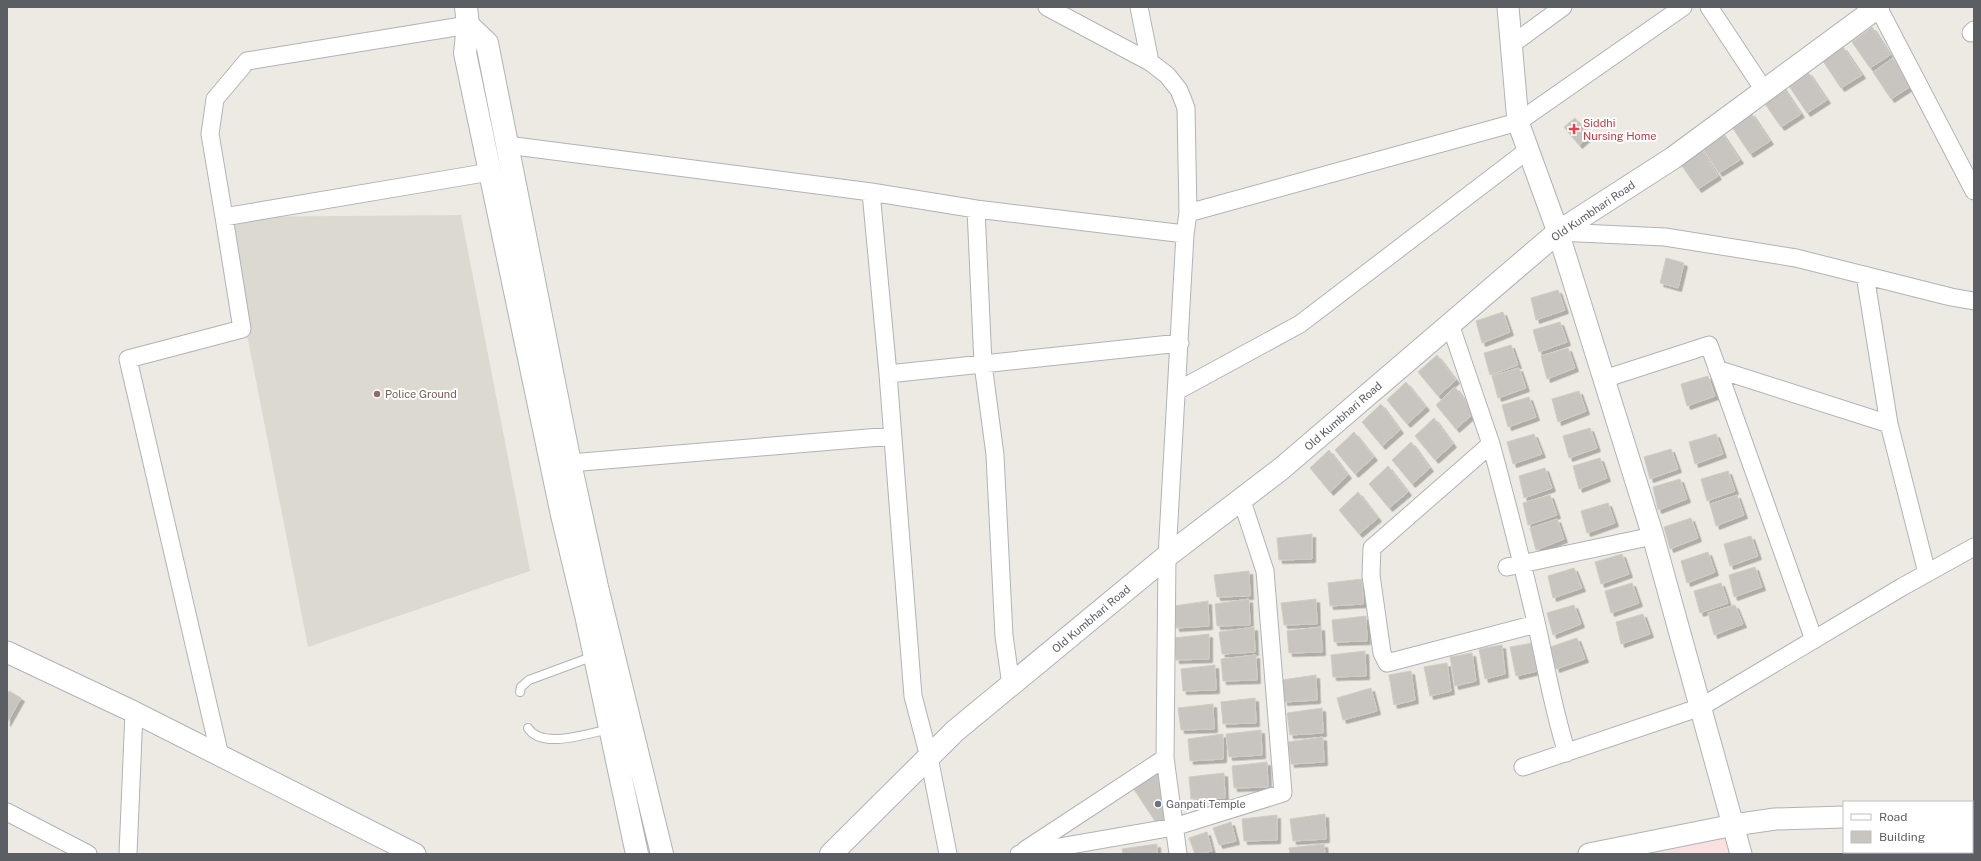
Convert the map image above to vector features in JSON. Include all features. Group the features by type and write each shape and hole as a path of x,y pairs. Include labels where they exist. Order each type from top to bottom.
{"main road":[{"name":"Old Kumbhari Road","path":"831,854 955,731 1167,556 1242,501 1558,232 1673,158 1878,7"},
{"path":"467,16 487,43 570,462 597,587 662,854"},
{"path":"467,16 465,53 549,445 562,515 637,854"}],"street":[{"path":"1047,7 1150,62 1167,75 1179,90 1186,108 1188,213 1184,234 1180,343 1167,556 1165,758 1178,854"},
{"path":"1139,7 1150,62"},
{"path":"1508,7 1518,122 1558,232 1653,536 1741,854"},
{"path":"1511,45 1562,7"},
{"path":"1188,213 1518,122 1683,7"},
{"path":"1709,7 1764,90"},
{"path":"1878,7 1974,191"},
{"path":"220,756 128,359 242,329 210,134 215,99 247,61 467,16"},
{"path":"507,145 872,192 976,209 1184,234"},
{"path":"1177,391 1300,324 1528,150"},
{"path":"224,217 490,172"},
{"path":"872,192 913,696 929,756 948,854"},
{"path":"976,209 983,364 995,455 1004,636 1011,685"},
{"path":"1558,232 1665,237 1796,258 1951,297 1974,301"},
{"path":"1865,275 1889,424 1927,573"},
{"path":"1450,324 1491,444 1515,565 1536,624 1558,725 1567,752"},
{"path":"888,374 1180,343"},
{"path":"1604,379 1709,346 1814,640"},
{"path":"1717,369 1889,424"},
{"path":"570,462 892,436"},
{"path":"1491,444 1372,548 1371,574 1382,653 1387,663 1536,624"},
{"path":"1020,854 1174,827 1283,793 1264,571 1242,501"},
{"path":"1515,565 1653,536"},
{"path":"1523,767 1701,707 1927,573 1974,547"},
{"path":"7,652 134,712 415,854"},
{"path":"128,854 134,712"},
{"path":"1020,854 1165,758"},
{"path":"7,812 88,854"},
{"path":"1588,854 1734,825 1775,819 1843,817"}],"lane":[{"path":"520,692 521,687 528,680 594,656"},
{"path":"528,728 531,734 546,740 610,729"}],"shaded area":[{"name":"Police Ground","path":"461,215 530,571 308,647 224,217"},
{"path":"1734,825 1741,854 1589,854"}],"building":[{"path":"1872,27 1890,55 1870,68 1852,42"},
{"path":"1843,47 1862,75 1841,88 1823,61"},
{"path":"1893,58 1911,86 1891,99 1873,72"},
{"path":"1808,72 1827,100 1807,113 1789,86"},
{"path":"1782,86 1801,114 1781,127 1763,101"},
{"path":"1751,113 1770,141 1750,154 1732,127"},
{"path":"1575,118 1589,136 1579,145 1564,127"},
{"path":"1721,132 1740,160 1719,173 1701,146"},
{"path":"1700,148 1718,176 1698,189 1680,163"},
{"path":"1666,258 1684,263 1678,288 1660,283"},
{"path":"1558,290 1565,310 1536,320 1531,298"},
{"path":"1503,312 1510,332 1482,343 1476,321"},
{"path":"1560,322 1567,342 1539,352 1533,330"},
{"path":"1511,345 1518,365 1490,375 1484,353"},
{"path":"1568,348 1575,368 1547,379 1541,356"},
{"path":"1437,355 1456,380 1438,396 1418,372"},
{"path":"1519,368 1526,388 1498,398 1492,376"},
{"path":"1708,376 1715,396 1687,406 1681,384"},
{"path":"1406,382 1426,407 1407,424 1387,400"},
{"path":"1455,387 1474,413 1456,429 1436,405"},
{"path":"1579,391 1586,411 1558,422 1552,399"},
{"path":"1529,397 1536,417 1508,427 1502,405"},
{"path":"1381,404 1400,430 1382,446 1362,422"},
{"path":"1434,418 1453,444 1435,460 1415,436"},
{"path":"1590,428 1597,448 1569,458 1563,436"},
{"path":"1354,432 1374,457 1355,474 1335,450"},
{"path":"1534,434 1542,454 1513,464 1507,442"},
{"path":"1716,434 1723,454 1695,464 1689,442"},
{"path":"1411,442 1430,468 1412,484 1392,460"},
{"path":"1671,449 1678,469 1650,479 1644,457"},
{"path":"1329,450 1348,475 1330,492 1310,468"},
{"path":"1600,458 1607,478 1579,489 1573,466"},
{"path":"1388,466 1408,492 1389,508 1369,484"},
{"path":"1545,468 1552,488 1524,498 1519,476"},
{"path":"1728,471 1735,491 1707,501 1701,479"},
{"path":"1680,479 1687,499 1658,510 1653,487"},
{"path":"1358,492 1378,518 1359,534 1339,510"},
{"path":"1550,495 1557,515 1528,525 1523,503"},
{"path":"1737,495 1744,515 1716,526 1710,504"},
{"path":"1608,503 1615,523 1587,533 1581,511"},
{"path":"1691,518 1698,538 1670,549 1664,527"},
{"path":"1557,519 1564,539 1536,550 1530,528"},
{"path":"1312,534 1312,559 1279,560 1277,538"},
{"path":"1751,536 1758,556 1730,566 1724,544"},
{"path":"1708,552 1715,572 1687,583 1681,561"},
{"path":"1622,554 1629,574 1601,584 1595,562"},
{"path":"1755,567 1762,587 1734,597 1729,575"},
{"path":"1574,568 1582,588 1553,598 1548,576"},
{"path":"1249,571 1250,596 1217,597 1214,575"},
{"path":"1362,579 1363,604 1330,606 1328,583"},
{"path":"1632,583 1639,603 1611,613 1605,591"},
{"path":"1721,583 1728,603 1700,613 1694,591"},
{"path":"1249,599 1250,625 1217,626 1215,604"},
{"path":"1316,599 1317,624 1284,625 1281,603"},
{"path":"1208,601 1209,626 1176,628 1174,606"},
{"path":"1574,605 1581,624 1553,635 1547,613"},
{"path":"1735,605 1743,624 1714,635 1708,613"},
{"path":"1643,614 1650,634 1621,644 1616,622"},
{"path":"1366,616 1367,641 1334,642 1332,620"},
{"path":"1254,627 1255,652 1222,654 1219,632"},
{"path":"1321,627 1322,652 1289,653 1287,631"},
{"path":"1209,634 1209,659 1176,660 1174,638"},
{"path":"1577,638 1585,659 1556,669 1550,647"},
{"path":"1533,643 1537,671 1516,676 1510,647"},
{"path":"1502,645 1505,674 1485,679 1479,649"},
{"path":"1365,651 1366,676 1333,677 1331,655"},
{"path":"1472,653 1476,681 1455,686 1450,657"},
{"path":"1256,655 1257,680 1223,681 1221,659"},
{"path":"1447,663 1451,691 1430,696 1424,667"},
{"path":"1215,665 1216,690 1183,691 1181,669"},
{"path":"1411,671 1415,700 1394,705 1389,675"},
{"path":"1316,675 1317,700 1284,702 1282,680"},
{"path":"1371,688 1377,711 1343,720 1337,698"},
{"path":"9,691 21,698 7,723 7,695"},
{"path":"1255,698 1256,723 1223,724 1221,702"},
{"path":"1213,704 1214,729 1181,730 1178,708"},
{"path":"1322,708 1323,733 1290,735 1287,713"},
{"path":"1261,730 1262,755 1229,757 1226,734"},
{"path":"1223,734 1223,759 1190,761 1188,739"},
{"path":"1323,737 1324,762 1291,764 1288,742"},
{"name":"Ganpati Temple","path":"1165,758 1174,827 1161,830 1129,782"},
{"path":"1267,762 1268,787 1234,788 1232,766"},
{"path":"1224,773 1225,798 1191,799 1189,777"},
{"path":"1325,814 1326,839 1293,841 1290,819"},
{"path":"1277,815 1277,840 1244,841 1242,819"},
{"path":"1231,822 1236,841 1219,845 1213,828"},
{"path":"1207,832 1212,851 1195,854 1189,838"},
{"path":"1157,844 1157,854 1123,854 1122,849"},
{"path":"1324,844 1325,854 1290,854 1289,848"}],"place":[{"name":"Siddhi Nursing Home","path":"1574,129"},
{"name":"Police Ground","path":"377,394"},
{"name":"Ganpati Temple","path":"1158,804"}]}
